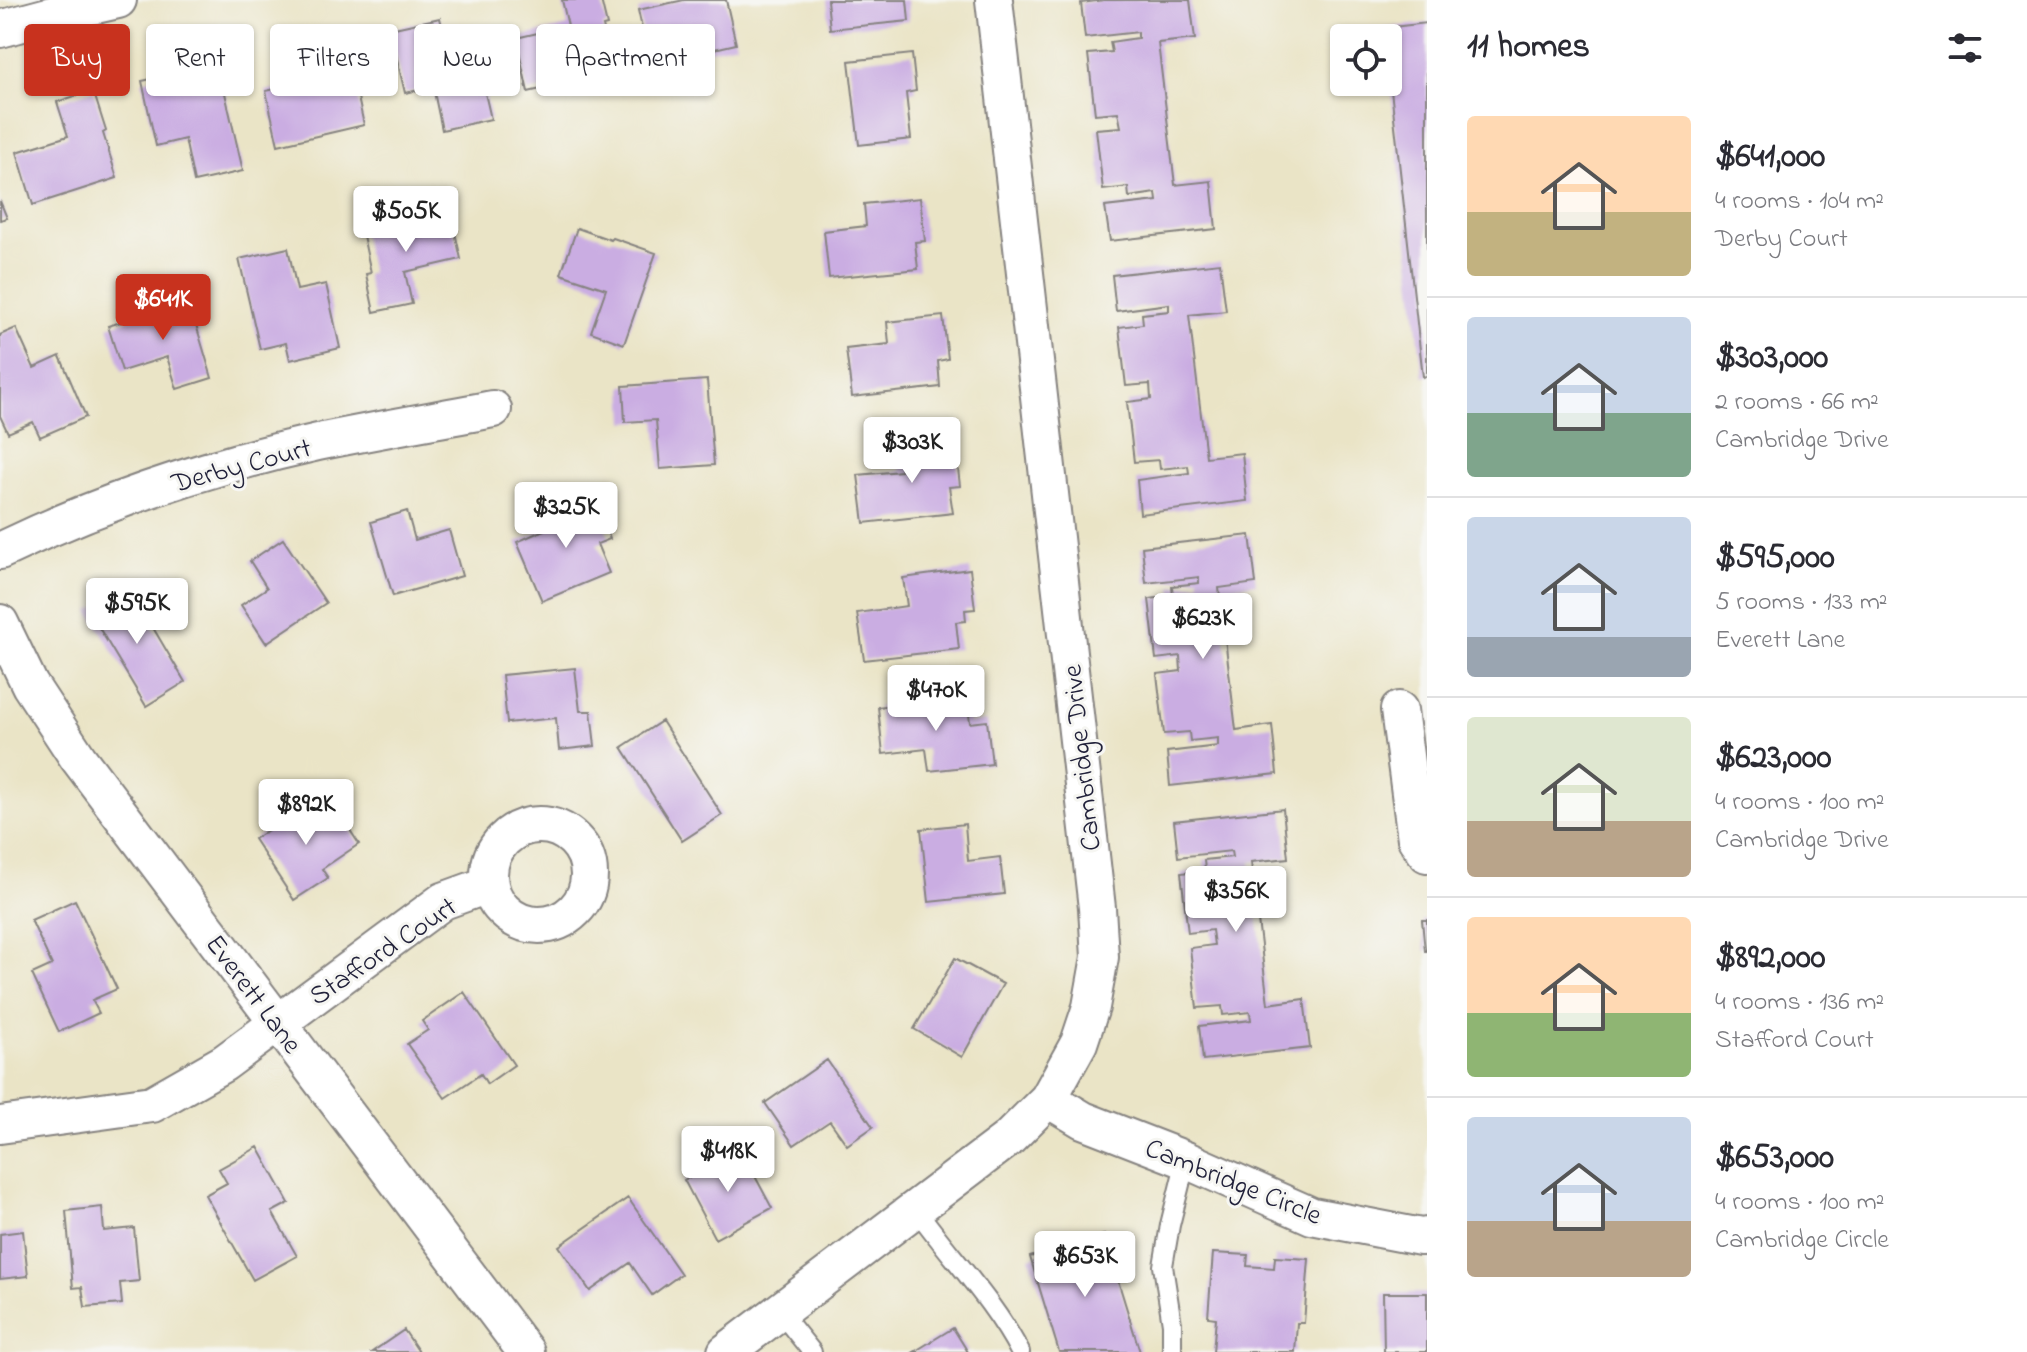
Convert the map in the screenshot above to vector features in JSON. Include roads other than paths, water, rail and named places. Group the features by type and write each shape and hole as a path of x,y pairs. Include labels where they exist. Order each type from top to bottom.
{"street":[{"path":"0,29 118,0"},
{"name":"Cambridge Drive","path":"726,1352 1009,1138 1048,1099 1079,1043 1091,1007 1100,957 1097,908 994,0"},
{"name":"Derby Court","path":"0,551 41,531 152,488 200,474 317,443 493,409"},
{"name":"Everett Lane","path":"0,623 30,685 78,758 526,1352"},
{"path":"1399,710 1416,839 1427,854"},
{"name":"Stafford Court","path":"0,1125 152,1104 224,1063 443,901 490,884"},
{"name":"Cambridge Circle","path":"1048,1099 1083,1120 1186,1160 1312,1216 1427,1236"}],"lane":[{"path":"1172,1352 1172,1324 1163,1266 1186,1160"},
{"path":"916,1209 1007,1327 1020,1352"},
{"path":"780,1312 812,1352"}]}
